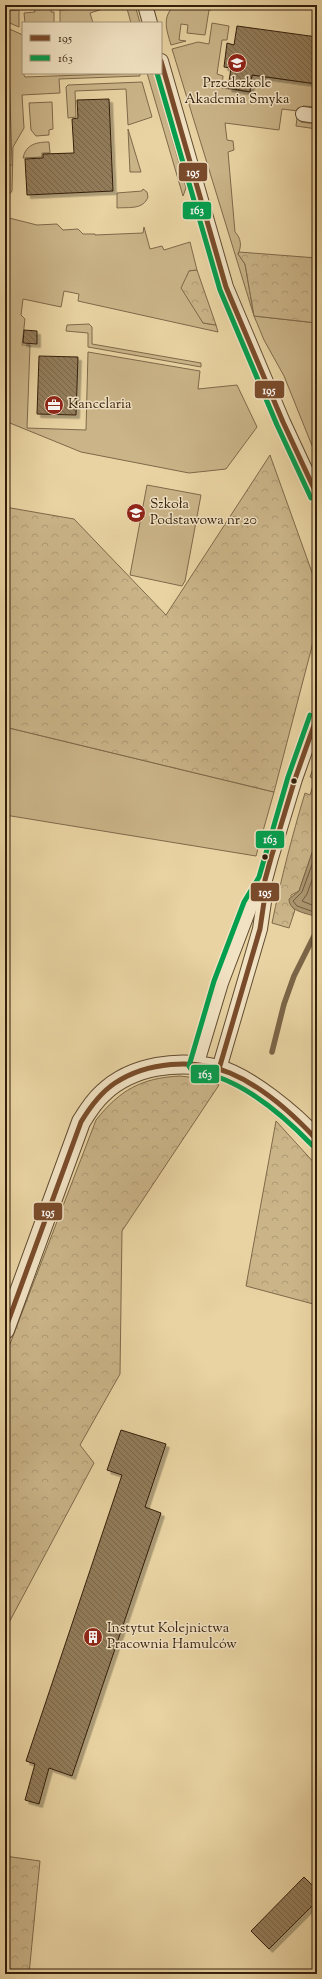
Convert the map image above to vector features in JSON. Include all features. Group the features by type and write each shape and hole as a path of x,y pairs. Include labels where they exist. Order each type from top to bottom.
{"street":[{"path":"145,5 150,22"},
{"path":"162,64 226,287 283,422 317,494"},
{"path":"196,1066 221,983 251,904 265,880 295,779 317,717"},
{"path":"219,1070 260,929 265,894 265,880"},
{"path":"5,1330 80,1122 91,1106 103,1093 118,1081 137,1072 164,1066 196,1066 219,1070 246,1083 274,1102 317,1140"}],"green space":[{"path":"34,5 51,5 51,12 54,12 54,22 25,22 24,13 35,12"},
{"path":"97,5 106,5 106,8 90,13 93,22 60,22 60,10 97,8"},
{"path":"126,5 135,5 140,22 131,22"},
{"path":"175,5 212,6 211,10 209,10 205,35 187,33 188,25 181,24 179,40 186,41 171,45 166,24 168,14"},
{"path":"19,10 19,27 5,21 5,11"},
{"path":"212,23 229,26 227,40 222,40 217,74 223,76 222,88 250,92 252,75 317,84 317,107 303,106 301,122 317,124 317,129 296,126 298,111 282,109 279,130 225,123 227,140 233,141 234,150 228,152 235,232 239,237 240,242 238,254 245,264 254,316 172,49 198,42 209,44"},
{"path":"5,27 22,35 22,74 25,77 140,74 140,76 59,79 60,93 22,95 24,128 13,147 12,191 8,196 7,187 5,186 5,166 12,165 8,32 5,31"},
{"path":"147,74 154,74 186,188 183,196"},
{"path":"142,82 152,117 128,125 126,89 75,91 76,117 68,118 66,87 68,85"},
{"path":"52,102 53,129 49,130 49,135 36,136 31,130 29,103"},
{"path":"128,129 141,172 130,172"},
{"path":"49,142 50,153 42,153 42,157 23,158 24,153 29,147 36,143"},
{"path":"143,189 147,192 148,197 143,204 135,207 117,208 117,193 142,191"},
{"path":"5,217 37,225 57,224 63,230 78,229 83,234 95,235 143,233 144,227 150,249 162,246 164,250 190,242 197,270 189,271 203,323 216,325 218,332 78,301 79,294 64,291 61,307 23,299 21,315 25,319 22,345 30,345 27,428 86,430 88,352 200,371 198,389 237,385 257,427 226,469 189,473 81,452 5,421"},
{"path":"239,252 317,258 317,323 254,316 245,264 238,254"},
{"path":"197,270 216,325 203,323 181,288 189,271"},
{"path":"254,316 317,323 317,458 284,376 264,340"},
{"path":"89,324 92,327 92,344 201,363 201,367 88,347 88,333 66,331 67,325"},
{"path":"270,455 314,578 316,631 274,792 5,727 5,507 74,519 166,615"},
{"path":"147,485 201,495 185,581 182,586 130,575"},
{"path":"5,727 274,792 256,856 5,815"},
{"path":"317,757 317,846 314,847 299,891 291,895 292,907 295,910 289,928 272,923 287,858 305,793 310,795 315,779 310,777"},
{"path":"180,1076 197,1078 219,1085 122,1231 120,1374 80,1445 94,1463 5,1630 5,1357 96,1120 123,1093 132,1088 143,1083 166,1077"},
{"path":"276,1121 317,1166 317,1305 246,1286"},
{"path":"5,1856 40,1861 29,1974 5,1974"}],"water":[{"path":"317,846 317,917 295,909 292,907 289,899 299,891 314,847"}],"building":[{"path":"237,26 317,37 317,84 252,75 250,92 228,88 231,68 224,67 227,43 234,45"},
{"path":"109,99 113,191 27,195 25,159 43,158 43,154 74,153 72,119 78,118 77,100"},
{"path":"24,330 37,331 37,344 23,343"},
{"path":"39,356 78,357 76,415 37,414"},
{"name":"Instytut Kolejnictwa Pracownia Hamulców","path":"121,1430 166,1444 145,1507 161,1513 72,1776 49,1768 39,1804 25,1800 35,1764 26,1761 122,1475 107,1470"},
{"path":"304,1877 317,1890 317,1901 269,1949 251,1931"}],"waterway":[{"path":"272,1052 284,1004 294,976 317,930"}],"transit line":[{"name":"195","path":"162,64 226,287 283,422 317,495"},
{"name":"163","path":"157,74 220,290 277,425 311,498"},
{"name":"163","path":"310,715 288,777 259,877 244,902 214,981 189,1066 193,1072 212,1075 244,1089 268,1105 291,1124 312,1145"},
{"name":"195","path":"219,1069 260,929 265,895 265,880 271,858 295,779 317,717"},
{"name":"195","path":"5,1330 81,1122 96,1101 115,1083 141,1070 171,1064 201,1065 216,1068 230,1073 266,1093 288,1111 317,1140"}],"place":[{"name":"Przedszkole Akademia Smyka","path":"237,63"},
{"name":"Kancelaria","path":"54,405"},
{"name":"Szkoła Podstawowa nr 20","path":"136,513"},
{"name":"Instytut Kolejnictwa Pracownia Hamulców","path":"93,1637"}]}
